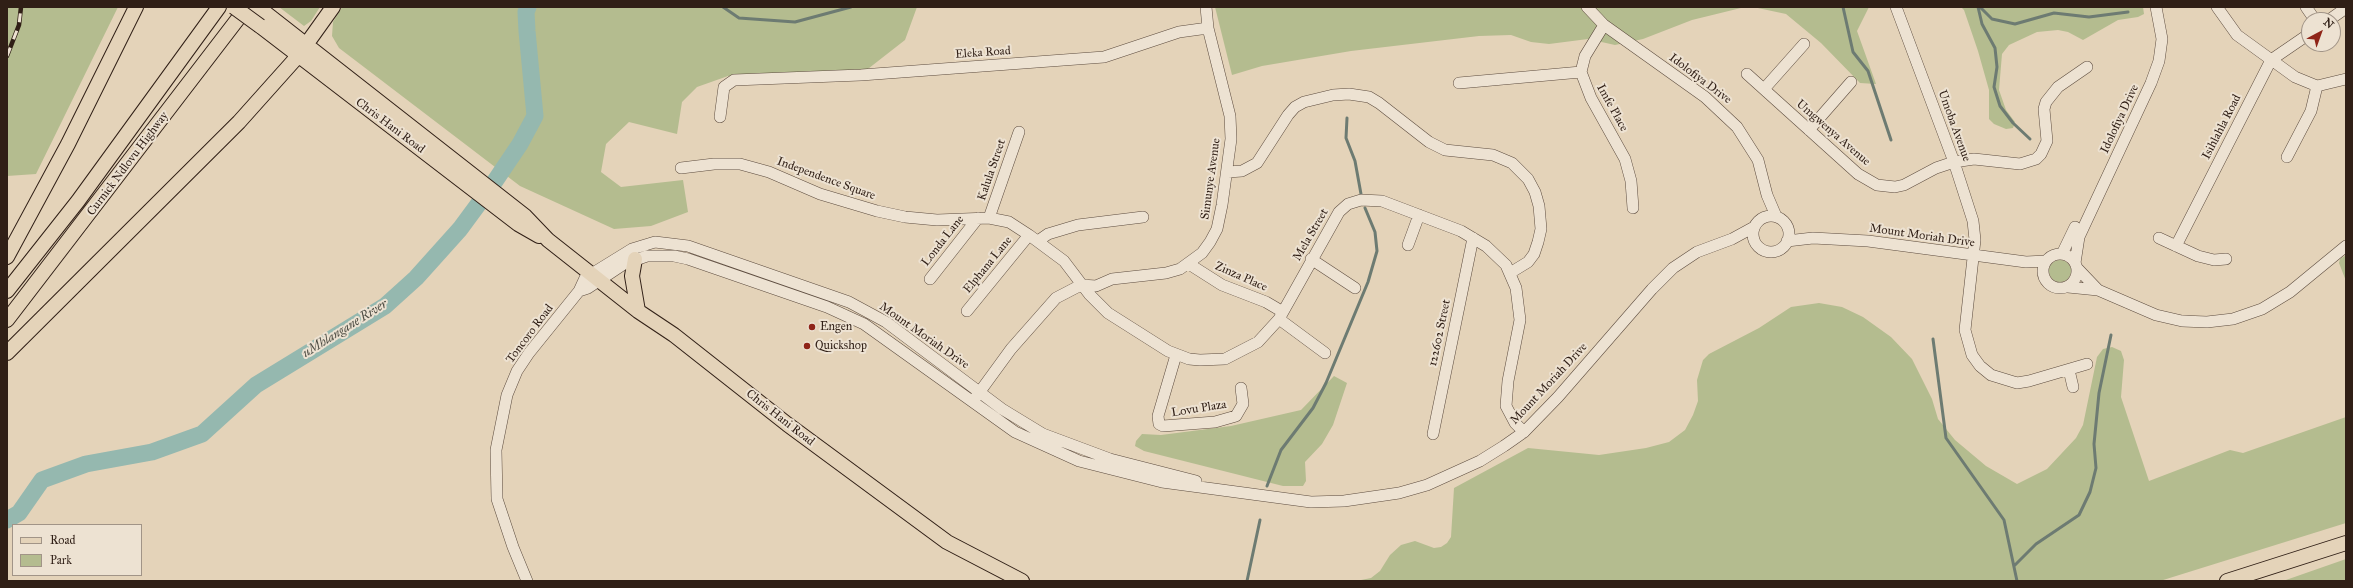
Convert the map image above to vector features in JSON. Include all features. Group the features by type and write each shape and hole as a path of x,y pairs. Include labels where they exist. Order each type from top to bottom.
{"main road":[{"path":"7,257 68,144 136,7"},
{"name":"Curnick Ndlovu Highway","path":"7,291 78,202 219,7"},
{"name":"Chris Hani Road","path":"234,7 324,76 368,101"},
{"name":"Curnick Ndlovu Highway","path":"7,320 247,7"},
{"path":"7,353 239,122 298,56 333,7"},
{"name":"Chris Hani Road","path":"263,11 333,65 368,101 638,310 674,335 787,424 900,509 947,542 1022,581"},
{"path":"635,259 632,276 638,310"},
{"path":"2227,581 2346,543"}],"street":[{"name":"Simunye Avenue","path":"972,402 1010,349 1043,310 1056,298 1081,285 1096,286 1112,279 1166,273 1189,264 1202,253 1217,229 1228,172 1231,139 1230,116 1208,28 1206,7"},
{"name":"Idolofiya Drive","path":"1587,7 1604,25 1705,97 1737,126 1758,160 1767,195 1776,216"},
{"name":"Umoba Avenue","path":"1896,7 1954,162 1973,221 1975,231 1965,330 1967,344 1980,366 1991,375 2017,382 2029,382 2087,364"},
{"name":"Idolofiya Drive","path":"2076,265 2079,237 2156,69 2162,39 2156,7"},
{"path":"2217,7 2237,35 2295,77 2317,86 2346,78"},
{"path":"1459,83 1581,72 1585,56 1604,25"},
{"name":"Eleka Road","path":"720,118 722,93 726,84 734,80 861,75 1104,57 1179,32 1208,28"},
{"name":"Isihlahla Road","path":"2176,246 2271,60 2301,39"},
{"path":"1764,89 1804,44"},
{"name":"Umgwenya Avenue","path":"1747,74 1858,174 1877,185 1895,187 1904,185 1936,168 1954,162 1974,159 2020,164 2036,159 2042,154 2047,141 2044,109 2046,102 2058,87 2086,67"},
{"name":"Imfe Place","path":"1581,72 1591,98 1627,164 1631,181 1633,208"},
{"path":"1809,130 1851,82"},
{"path":"2287,157 2311,111 2317,86"},
{"path":"1228,172 1242,171 1257,163 1288,116 1295,107 1304,102 1318,98 1349,94 1369,98 1379,103 1429,142 1445,150 1494,155 1512,163 1528,179 1535,192 1539,206 1540,229 1538,242 1534,254 1528,262 1510,273"},
{"name":"Kalula Street","path":"989,218 1019,132"},
{"name":"Independence Square","path":"681,168 714,164 740,164 769,172 820,194 877,212 905,217 937,220 989,218 1009,222 1029,235 1071,269 1081,285"},
{"path":"1755,243 1757,223 1767,195"},
{"name":"Mela Street","path":"1081,285 1108,313 1157,346 1176,355 1189,359 1212,360 1236,355 1258,342 1281,315 1333,219 1343,208 1354,202 1368,199 1382,201 1473,238 1497,255 1510,273 1519,303 1520,320 1508,381 1506,406 1515,423 1524,432"},
{"path":"1408,245 1419,215"},
{"name":"Mount Moriah Drive","path":"595,277 635,259 647,256 674,256 840,313 864,324 972,402 1021,435 1079,460 1155,480 1311,502 1344,501 1385,496 1427,485 1452,475 1486,457 1524,432 1558,397 1652,289 1673,268 1697,252 1732,239 1770,216 1776,216 1781,219 1788,229 1813,238"},
{"path":"1038,242 1048,234 1078,224 1143,217"},
{"name":"Londa Lane","path":"930,279 978,218"},
{"path":"2062,254 2075,226 2079,237"},
{"path":"1787,241 1788,229"},
{"name":"Elphana Lane","path":"967,311 1029,235"},
{"name":"122602 Street","path":"1433,434 1473,238"},
{"name":"Mount Moriah Drive","path":"1732,239 1755,243 1763,250 1775,251 1780,249 1787,241 1813,238 1868,241 2026,262 2044,266"},
{"path":"2159,238 2206,259 2226,260"},
{"name":"Mount Moriah Drive","path":"595,277 632,249 644,244 669,242 688,246 831,296 870,312 906,336 1002,409 1043,434 1110,459 1189,479 1214,488"},
{"path":"2098,290 2069,256 2062,254 2051,256 2044,266 2046,282 2056,289 2068,287 2098,290 2156,315 2182,321 2207,322 2233,319 2262,309 2290,292 2346,246"},
{"path":"1312,259 1355,288"},
{"name":"Zinza Place","path":"1189,264 1222,285 1266,302 1324,353"},
{"path":"2068,287 2076,278 2076,265"},
{"name":"Toncoro Road","path":"527,581 513,547 497,499 496,450 507,395 517,371 529,353 579,291 595,277"},
{"name":"Lovu Plaza","path":"1176,355 1158,416 1158,420 1163,426 1215,422 1236,416 1243,404 1242,388"},
{"path":"2069,370 2073,387"}],"green space":[{"path":"7,7 118,7 36,174 7,176"},
{"path":"279,7 320,7 311,21 304,26"},
{"path":"342,7 917,7 905,40 864,72 728,76 697,87 682,102 677,134 629,122 606,144 601,172 621,187 683,180 688,212 651,226 614,229 520,186 339,48 332,36 333,22"},
{"path":"1215,7 1745,7 1692,20 1643,39 1615,45 1588,39 1549,44 1531,42 1511,35 1479,36 1351,51 1262,66 1232,75"},
{"path":"1753,7 1869,7 1857,31 1876,84 1860,83 1821,43 1786,14"},
{"path":"1961,7 2143,7 2144,14 2138,17 2118,20 2083,40 2068,32 2058,30 2037,32 2009,45 2002,54 1999,90 2006,110 2015,122 2013,128 2006,129 1994,124 1989,119 1989,90 1978,51 1964,10"},
{"path":"2346,255 2346,281 2339,263 2340,259"},
{"path":"2060,260 2064,261 2070,267 2070,275 2064,281 2060,282 2056,281 2050,275 2049,271 2050,267 2056,261"},
{"path":"1819,303 1842,307 1863,317 1891,337 1912,359 1932,399 1938,419 1955,440 1986,466 2017,484 2047,469 2076,438 2083,425 2097,357 2103,349 2112,347 2121,351 2124,360 2121,397 2149,481 2230,450 2243,453 2346,417 2346,523 2160,581 1356,581 1371,578 1380,571 1390,555 1401,545 1415,541 1434,548 1441,547 1447,543 1451,537 1454,488 1528,448 1599,455 1646,448 1669,442 1685,430 1693,415 1698,401 1697,380 1703,360 1709,354 1759,328 1791,307"},
{"path":"1334,376 1347,383 1333,425 1322,444 1305,462 1306,481 1303,486 1283,486 1144,451 1135,446 1136,441 1142,434 1161,435 1231,426 1301,410"},
{"path":"2346,559 2346,581 2283,581"}],"waterway":[{"name":"uMhlangane River","path":"7,520 19,513 42,480 86,464 152,452 202,434 256,385 385,306 416,278 460,229 491,187 520,144 535,116 527,31 526,12 528,7"},
{"path":"723,7 739,18 795,22 851,7"},
{"path":"1843,7 1853,52 1868,71 1891,140"},
{"path":"1978,7 1982,24 1995,48 1997,67 1994,87 2000,106 2013,123 2030,139"},
{"path":"1980,7 1992,19 2015,24 2054,13 2089,17 2128,12"},
{"path":"1347,118 1346,138 1355,161 1361,194"},
{"path":"1267,486 1281,450 1313,408 1326,383 1368,282 1377,251 1375,232 1365,208"},
{"path":"2014,566 2036,544 2079,515 2090,492 2096,468 2094,444 2099,393 2111,335"},
{"path":"1933,339 1946,438 2004,520 2017,581"},
{"path":"1247,581 1260,520"}],"railway":[{"path":"7,56 19,25 21,7"}],"place":[{"name":"Engen","path":"812,327"},
{"name":"Quickshop","path":"807,346"}]}
